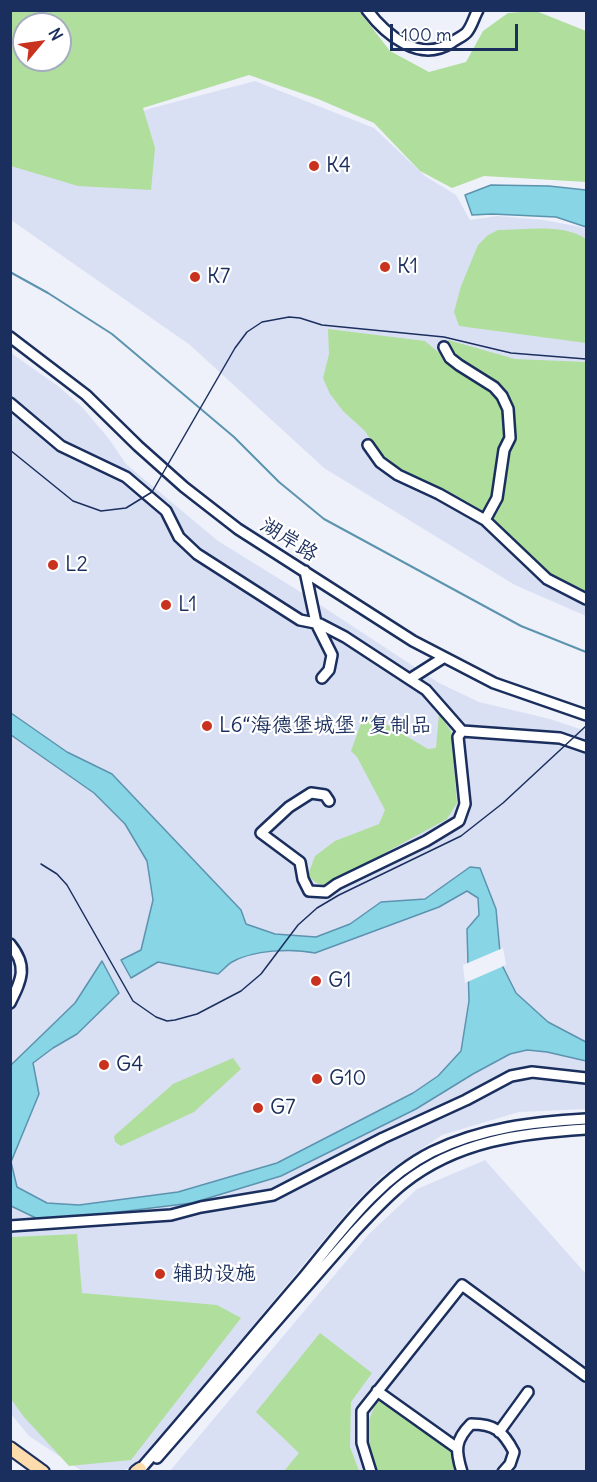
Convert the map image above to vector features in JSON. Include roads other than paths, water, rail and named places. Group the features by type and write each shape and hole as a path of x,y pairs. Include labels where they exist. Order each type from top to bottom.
{"main road":[{"path":"15,1451 43,1472"}],"street":[{"path":"367,10 376,22 398,41 411,48 427,49 445,47 467,33 478,10"},
{"name":"湖岸路","path":"10,337 86,395 184,487 238,529 443,658 494,684 586,716"},
{"path":"444,347 450,358 494,387 502,396 508,409 510,438 504,450 498,498 485,520"},
{"path":"10,403 61,446 126,477 166,511 179,537 197,554 300,620 316,623 345,636 410,679 426,690 462,731 560,738 586,747"},
{"path":"368,445 380,462 398,475 439,494 485,520 547,579 586,599"},
{"path":"305,571 316,623 332,655 329,670 322,678"},
{"path":"410,679 443,658"},
{"path":"329,801 325,795 311,793 289,807 261,833 300,862 303,879 309,891 327,892 337,884 426,841 459,821 465,804 458,738 462,731"},
{"path":"10,944 21,957 21,978 10,1003"},
{"path":"10,1226 171,1215 273,1194 383,1137 465,1100 511,1076 532,1072 586,1078"},
{"path":"140,1471 383,1185 431,1153 484,1132 527,1124 586,1119"},
{"path":"140,1471 355,1231 404,1182 454,1153 480,1144 543,1132 586,1129"},
{"path":"371,1472 363,1443 362,1411 462,1285 586,1377"},
{"path":"377,1391 457,1448"},
{"path":"499,1432 528,1392"},
{"path":"462,1472 457,1448 462,1434 471,1424 488,1424 507,1438 514,1452 507,1471"},
{"path":"10,1438 15,1451"}],"water":[{"path":"491,185 549,186 586,190 586,227 556,217 472,215 465,195"},
{"path":"11,713 67,752 112,774 241,910 246,924 275,934 316,937 350,924 381,902 425,899 470,867 480,868 496,909 501,963 516,993 548,1022 586,1042 586,1061 527,1050 510,1054 416,1109 281,1176 192,1203 70,1218 38,1219 11,1206 11,1162 17,1187 47,1203 79,1205 178,1192 277,1163 413,1093 438,1076 461,1051 469,1001 467,929 479,915 478,898 467,891 439,907 315,953 284,950 251,955 232,962 218,974 158,962 131,978 121,960 141,950 153,900 147,861 125,824 94,793 11,735"},
{"path":"102,961 119,993 77,1034 33,1063 39,1094 11,1162 11,1065 75,1003"}],"waterway":[{"path":"10,272 112,334 234,437 279,482 324,519 521,626 586,652"}],"tram line":[{"path":"10,450 73,501 101,511 126,508 152,492 235,348 247,332 262,322 289,317 322,325 444,337 511,353 586,359"},
{"path":"41,864 57,874 67,885 133,1001 156,1017 167,1021 175,1020 197,1014 241,991 261,974 298,925 317,908 461,836 503,803 586,726"}],"place":[{"name":"K4","path":"314,166"},
{"name":"K1","path":"385,267"},
{"name":"K7","path":"195,277"},
{"name":"L2","path":"53,565"},
{"name":"L1","path":"166,605"},
{"name":"L6“海德堡城堡 ”复制品","path":"207,726"},
{"name":"G1","path":"316,981"},
{"name":"G4","path":"104,1065"},
{"name":"G10","path":"317,1079"},
{"name":"G7","path":"258,1108"},
{"name":"辅助设施","path":"160,1274"}]}
